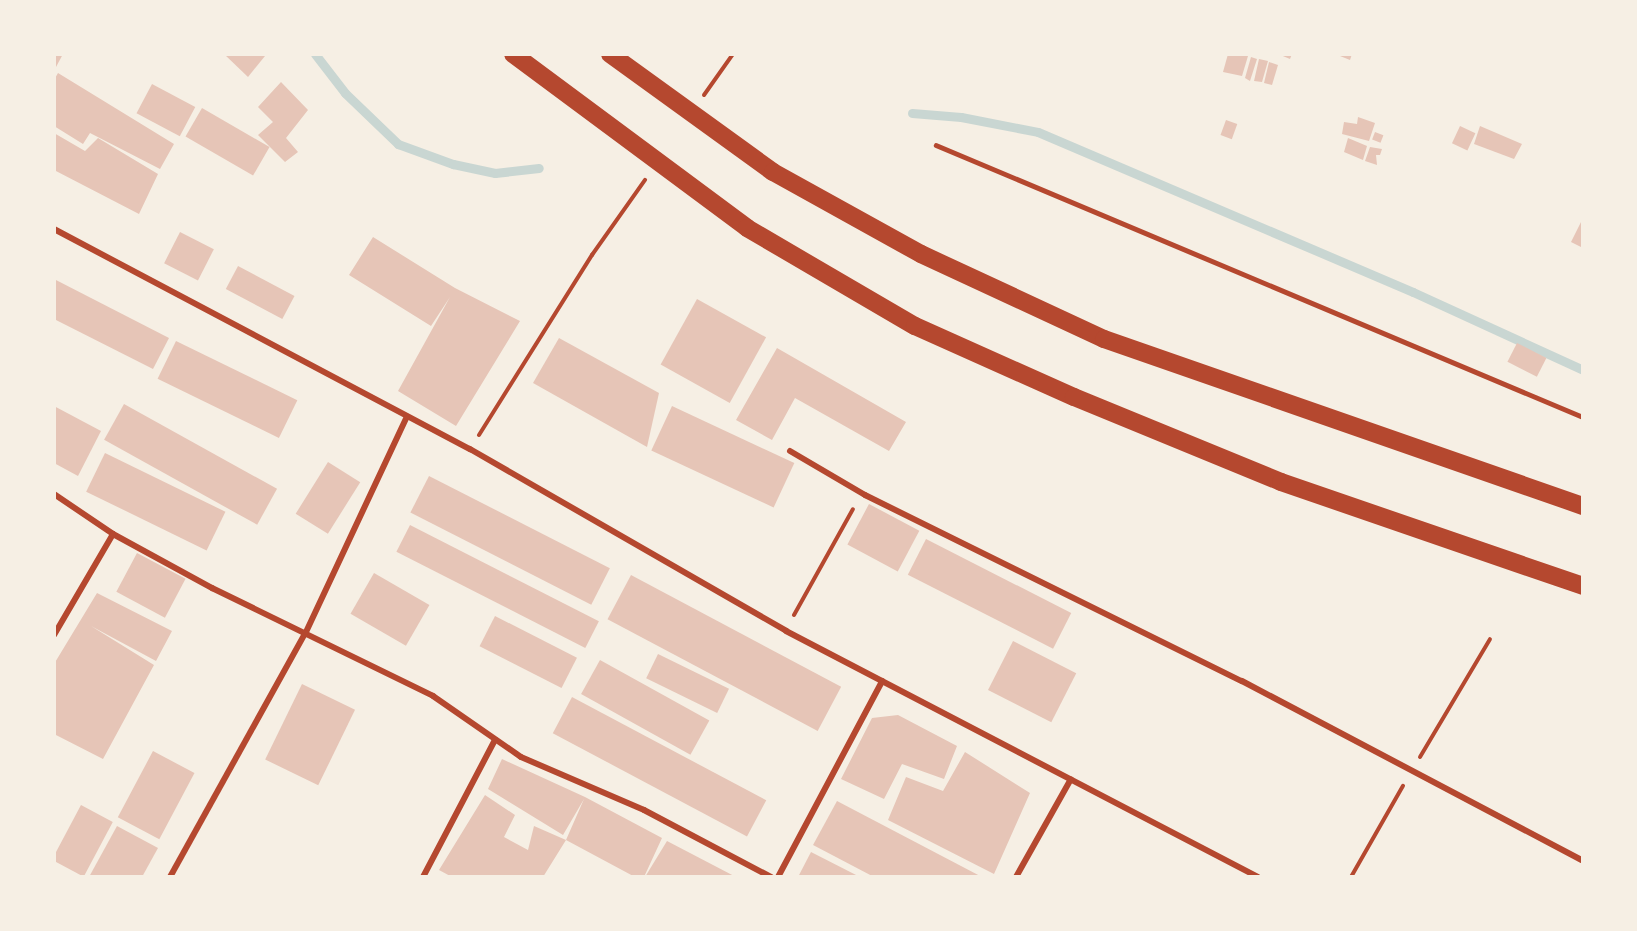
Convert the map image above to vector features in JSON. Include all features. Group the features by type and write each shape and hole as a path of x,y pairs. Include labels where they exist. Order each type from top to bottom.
{"highway":[{"path":"513,54 747,228 915,326 1074,397 1281,482 1583,586"},
{"path":"610,54 773,172 921,254 1082,329 1257,395 1583,506"}],"street":[{"path":"54,229 470,449 786,631 1258,877"},
{"path":"170,877 306,632 406,416"},
{"path":"790,451 865,495 1242,681 1583,861"},
{"path":"54,494 113,534 433,696 521,757 644,810 771,877"},
{"path":"54,635 113,534"},
{"path":"778,877 882,681"},
{"path":"423,877 495,740"},
{"path":"1016,877 1071,779"}],"lane":[{"path":"936,145 1583,417"}],"path":[{"path":"470,449 592,255"},
{"path":"786,631 865,495"}],"building":[{"path":"54,54 63,54 56,67 54,67"},
{"path":"224,54 263,54 265,56 248,77"},
{"path":"1228,54 1248,56 1242,76 1223,72"},
{"path":"1278,54 1292,54 1290,59"},
{"path":"1335,54 1352,54 1350,60"},
{"path":"1251,57 1257,59 1250,81 1245,78"},
{"path":"1259,59 1268,61 1262,82 1254,81"},
{"path":"1269,62 1278,65 1272,85 1264,83"},
{"path":"58,73 174,144 160,169 90,133 83,144 54,126 54,80"},
{"path":"281,82 308,110 286,138 298,152 285,162 258,135 273,122 258,107"},
{"path":"152,84 195,107 180,136 137,113"},
{"path":"202,108 270,147 253,176 186,137"},
{"path":"1358,117 1375,123 1369,141 1342,134 1344,122 1357,124"},
{"path":"1226,120 1237,124 1232,139 1221,135"},
{"path":"1460,126 1475,133 1467,150 1452,143"},
{"path":"1480,126 1522,144 1514,159 1474,144"},
{"path":"1375,132 1383,135 1381,143 1372,139"},
{"path":"54,133 85,151 98,138 158,174 139,214 54,170"},
{"path":"1348,138 1367,146 1363,160 1344,152"},
{"path":"1370,147 1382,149 1380,155 1376,155 1377,165 1365,161"},
{"path":"1583,218 1583,248 1571,242"},
{"path":"180,232 214,249 198,280 164,263"},
{"path":"373,237 455,288 520,321 456,426 398,391 450,297 431,326 349,275"},
{"path":"238,266 295,296 282,319 226,289"},
{"path":"54,279 169,338 153,369 54,319"},
{"path":"697,299 766,337 730,403 661,365"},
{"path":"559,338 659,393 647,447 533,383"},
{"path":"176,341 297,400 279,438 158,379"},
{"path":"1517,343 1546,358 1537,377 1507,362"},
{"path":"777,348 906,422 889,451 795,398 772,440 736,420"},
{"path":"124,404 277,489 257,525 104,440"},
{"path":"54,406 101,431 78,476 54,463"},
{"path":"672,406 794,463 774,507 651,450"},
{"path":"105,453 225,512 207,550 86,492"},
{"path":"328,462 360,482 328,534 296,514"},
{"path":"429,476 610,568 591,605 410,513"},
{"path":"869,504 919,531 898,571 847,545"},
{"path":"410,525 599,621 585,648 396,552"},
{"path":"926,539 1071,613 1053,649 908,575"},
{"path":"137,553 186,579 165,618 116,592"},
{"path":"374,573 429,605 406,646 350,614"},
{"path":"631,575 841,687 818,731 608,619"},
{"path":"97,593 172,631 156,661 91,626 154,665 103,759 54,734 54,664"},
{"path":"495,616 577,658 562,688 480,646"},
{"path":"1013,641 1076,673 1051,722 988,690"},
{"path":"658,654 729,689 717,713 646,678"},
{"path":"600,660 709,721 690,755 581,694"},
{"path":"302,684 355,710 318,785 265,759"},
{"path":"572,697 766,800 747,836 553,733"},
{"path":"898,715 957,746 944,779 902,764 884,799 841,779 872,718"},
{"path":"153,751 194,773 159,839 118,817"},
{"path":"965,752 1030,793 994,874 888,820 906,777 943,791"},
{"path":"502,759 585,797 662,838 644,877 635,877 566,840 584,799 563,835 488,789"},
{"path":"485,795 515,815 504,837 528,850 534,826 566,840 543,877 452,877 439,870"},
{"path":"837,801 982,877 874,877 813,845"},
{"path":"81,805 113,822 84,877 54,861 54,856"},
{"path":"117,826 158,848 142,877 89,877"},
{"path":"667,841 736,877 645,877"},
{"path":"811,852 860,877 798,877"}],"waterway":[{"path":"315,54 345,93 398,144 453,164 495,173 539,168"},
{"path":"912,113 961,117 1038,132 1413,292 1583,370"}]}
